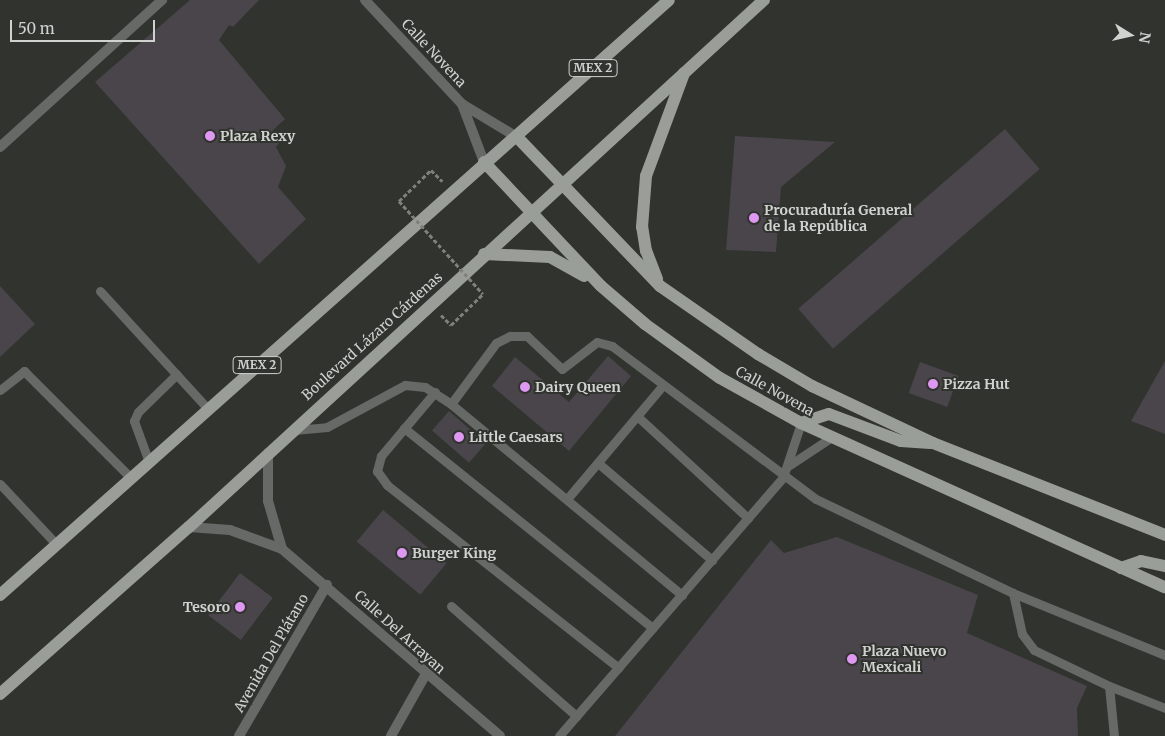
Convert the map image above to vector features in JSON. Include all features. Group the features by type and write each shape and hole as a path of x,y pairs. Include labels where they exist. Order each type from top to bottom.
{"main road":[{"name":"MEX 2","path":"0,596 484,162 517,137 669,0"},
{"name":"Boulevard Lázaro Cárdenas","path":"0,694 189,527 291,430 560,183 764,0"},
{"path":"660,286 646,251 642,204 655,147 685,71"},
{"name":"Calle Novena","path":"517,137 660,286 750,349 812,386 933,443 1165,535"},
{"name":"Calle Novena","path":"484,162 601,286 687,356 801,423 1165,587"},
{"path":"484,254 550,257 601,286"},
{"path":"801,423 830,414 901,441 933,443"},
{"path":"1122,568 1141,561 1165,566"}],"street":[{"path":"0,147 162,0"},
{"name":"Calle Novena","path":"364,0 462,104 517,137"},
{"name":"Calle Novena","path":"462,104 484,162"},
{"path":"268,453 268,501 282,549"},
{"name":"Calle Del Arrayan","path":"189,527 230,530 282,549 327,584 426,674 500,736"},
{"name":"Avenida Del Plátano","path":"239,736 327,584"},
{"path":"391,736 426,674"}],"lane":[{"path":"100,291 208,409"},
{"path":"452,404 496,343 510,336 527,336 562,369 596,342 612,346 783,477 816,499 1013,593 1165,655"},
{"path":"0,390 24,371 131,478"},
{"path":"149,462 134,421 138,412 177,374"},
{"path":"291,430 327,427 405,385 435,392 452,404 682,595"},
{"path":"567,500 663,385"},
{"path":"435,392 381,456 377,471 387,485 619,668"},
{"path":"637,416 748,518"},
{"path":"559,736 783,477 801,423"},
{"path":"404,428 653,628"},
{"path":"788,466 832,437"},
{"path":"598,463 712,560"},
{"path":"0,484 57,545"},
{"path":"1013,593 1022,634 1034,650 1108,686 1165,708"},
{"path":"451,606 576,716"},
{"path":"1108,686 1114,736"}],"path":[{"path":"431,170 399,200 483,294 451,325"}],"building":[{"name":"Plaza Rexy","path":"190,0 259,0 233,27 229,25 219,40 285,119 272,131 280,142 276,147 286,166 278,187 306,219 259,264 95,82"},
{"path":"1005,129 1040,169 833,349 798,309"},
{"name":"Procuraduría General de la República","path":"735,136 835,142 781,187 776,252 726,250"},
{"path":"0,286 35,324 0,357"},
{"path":"608,356 631,376 569,451 492,386 515,357 569,402"},
{"path":"1165,361 1165,434 1131,421"},
{"name":"Pizza Hut","path":"920,362 959,376 947,407 909,393"},
{"name":"Little Caesars","path":"449,411 486,443 469,463 432,431"},
{"name":"Burger King","path":"383,510 447,563 420,595 357,541"},
{"name":"Plaza Nuevo Mexicali","path":"837,537 978,595 967,633 1087,686 1077,708 1078,736 615,736 771,540 784,553"},
{"name":"Tesoro","path":"240,573 273,598 241,640 208,615"}],"place":[{"name":"Plaza Rexy","path":"210,136"},
{"name":"Procuraduría General de la República","path":"754,218"},
{"name":"Pizza Hut","path":"933,384"},
{"name":"Dairy Queen","path":"525,387"},
{"name":"Little Caesars","path":"459,437"},
{"name":"Burger King","path":"402,553"},
{"name":"Tesoro","path":"240,607"},
{"name":"Plaza Nuevo Mexicali","path":"852,659"}]}
